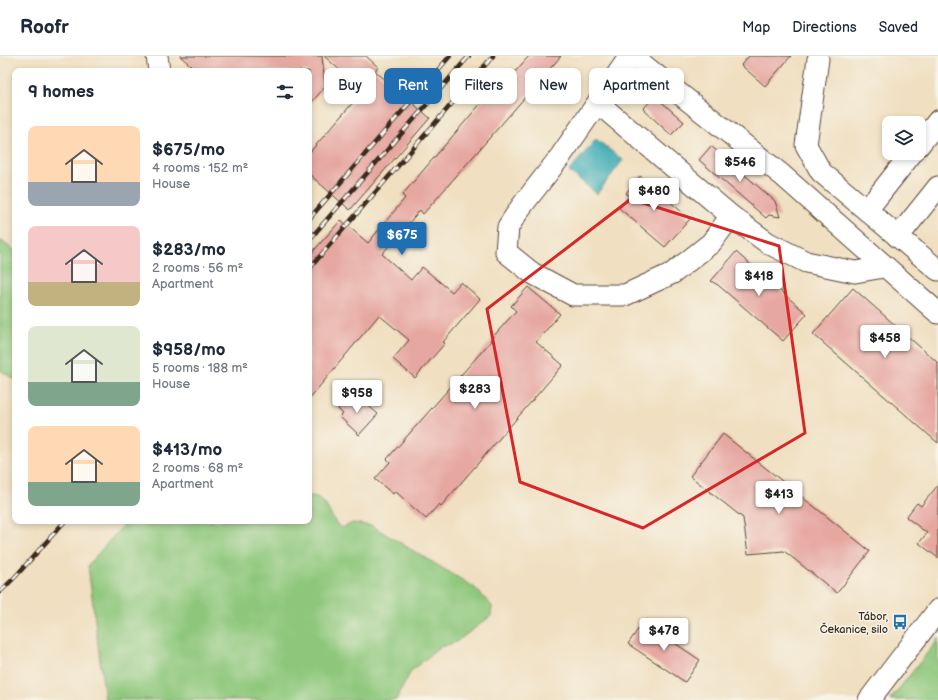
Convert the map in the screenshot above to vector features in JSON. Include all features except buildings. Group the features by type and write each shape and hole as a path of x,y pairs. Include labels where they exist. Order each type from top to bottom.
{"street":[{"path":"157,56 159,68"},
{"path":"623,68 631,56 782,175 884,267 938,313"},
{"path":"818,58 806,145 821,172 938,270"},
{"path":"597,104 560,157 521,207 508,227 506,252 532,273 573,295 625,295 673,273 711,243 732,216"},
{"path":"599,104 732,216 768,243 806,262 855,272 884,267"},
{"path":"926,136 938,121"},
{"path":"866,210 906,160"},
{"path":"898,237 938,187"},
{"path":"869,700 938,610"}],"highlighted area":[{"path":"631,199 779,246 805,433 643,528 520,482 487,309"}],"green space":[{"path":"0,240 12,249 12,378 0,370"},
{"path":"312,496 321,499 337,524 342,528 353,523 372,526 474,587 492,606 491,616 456,642 440,647 411,671 396,700 105,700 88,565 124,524 312,524"},
{"path":"938,638 938,700 890,700 936,642"}],"water":[{"path":"596,139 623,160 597,194 569,171"}],"railway":[{"path":"312,216 450,56"},
{"path":"312,237 469,56"},
{"path":"312,266 493,56"},
{"path":"0,592 62,524"}],"place":[{"name":"Tábor, Čekanice, silo","path":"900,622"}]}
